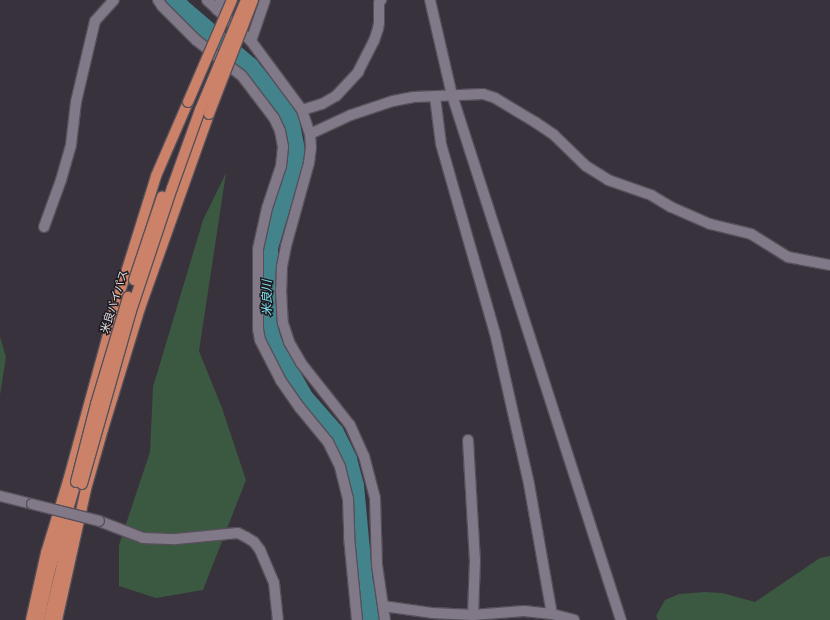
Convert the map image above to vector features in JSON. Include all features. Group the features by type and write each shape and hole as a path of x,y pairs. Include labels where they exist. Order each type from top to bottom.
{"main road":[{"path":"30,620 46,553 68,481 119,295 156,176 232,0"},
{"name":"米良バイパス","path":"49,620 106,369 151,228 203,87 240,0"},
{"name":"米良バイパス","path":"39,620 50,570 79,483 131,311 167,203 200,110 246,0"},
{"path":"57,620 86,490 140,308 209,114 253,0"}],"street":[{"path":"44,227 61,180 71,145 76,102 94,21 114,0"},
{"path":"158,0 162,6 196,40 242,76 274,118 280,131 283,147 281,166 267,208 258,249 258,329 260,340 281,381 300,408 328,442 340,467 348,499 349,537 357,620"},
{"path":"207,0 251,41 302,110 310,134 311,147 309,162 282,266 281,289 283,323 289,342 301,363 350,425 364,456 375,498 377,565 385,620"},
{"path":"217,10 221,0"},
{"path":"251,41 265,0"},
{"path":"302,110 322,104 336,96 358,72 378,30 379,3 381,0"},
{"path":"430,0 452,95 621,620"},
{"path":"310,134 372,107 414,97 483,94 495,98 554,135 586,166 608,180 651,195 671,207 710,224 751,234 788,257 830,265"},
{"path":"435,96 441,144 496,340 529,484 552,614"},
{"path":"468,440 474,544 473,615"},
{"path":"0,496 99,521 143,538 176,539 238,533 254,542 260,550 274,583 278,620"},
{"path":"384,606 432,613 473,615 524,611 552,614 574,620"}],"green space":[{"path":"226,173 199,351 222,408 246,480 203,590 156,598 119,586 119,545 150,452 153,387 203,220"},
{"path":"0,337 6,357 0,395"},
{"path":"830,556 830,620 658,620 656,616 665,600 679,594 705,592 722,593 755,602 820,558"}],"waterway":[{"name":"米良川","path":"175,0 180,7 249,66 278,102 289,119 295,150 291,170 268,247 268,329 272,342 304,398 334,432 347,459 354,485 363,582 372,620"}]}
